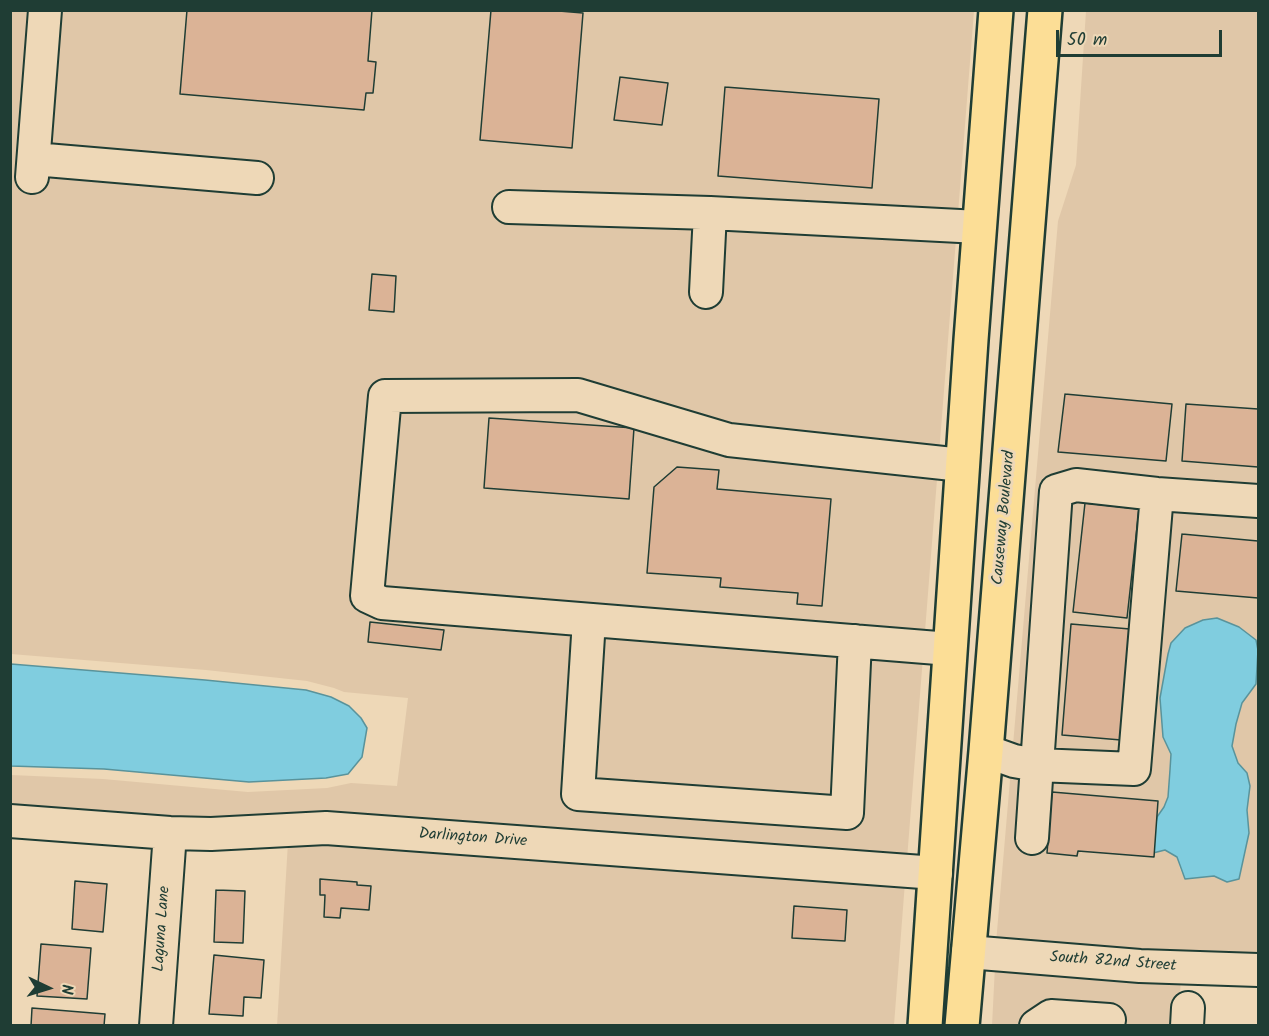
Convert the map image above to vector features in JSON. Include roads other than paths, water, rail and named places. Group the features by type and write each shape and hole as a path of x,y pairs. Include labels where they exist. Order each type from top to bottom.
{"main road":[{"path":"925,1026 962,465 996,10"},
{"name":"Causeway Boulevard","path":"962,1026 1045,10"},
{"path":"962,465 976,476 981,495 967,732 972,742 986,751"},
{"path":"936,873 948,890 945,1026"}],"street":[{"path":"45,10 33,168 211,173 257,178"},
{"path":"510,207 710,213 979,227"},
{"path":"706,292 710,213"},
{"path":"950,649 382,603 367,596 385,396 578,395 729,440 962,465"},
{"path":"1032,838 1056,491 1076,485 1157,494 1258,501"},
{"path":"986,751 1014,761 1037,765 1134,769 1157,494"},
{"path":"590,620 578,794 848,813 855,641"},
{"name":"Darlington Drive","path":"10,821 211,834 326,828 936,873"},
{"name":"Laguna Lane","path":"156,1026 170,833"},
{"name":"South 82nd Street","path":"968,952 1140,966 1258,970"},
{"path":"1036,1026 1051,1016 1109,1020"}],"water":[{"path":"1217,618 1239,627 1256,640 1258,650 1256,684 1242,703 1232,746 1238,763 1247,773 1250,786 1247,810 1249,833 1239,879 1227,882 1214,876 1185,879 1177,857 1165,850 1153,853 1157,817 1168,797 1171,754 1163,737 1160,698 1168,654 1171,643 1185,628 1203,620"},
{"path":"11,664 306,690 331,697 349,706 361,718 367,728 362,757 348,774 326,778 249,782 104,769 11,766"}]}
